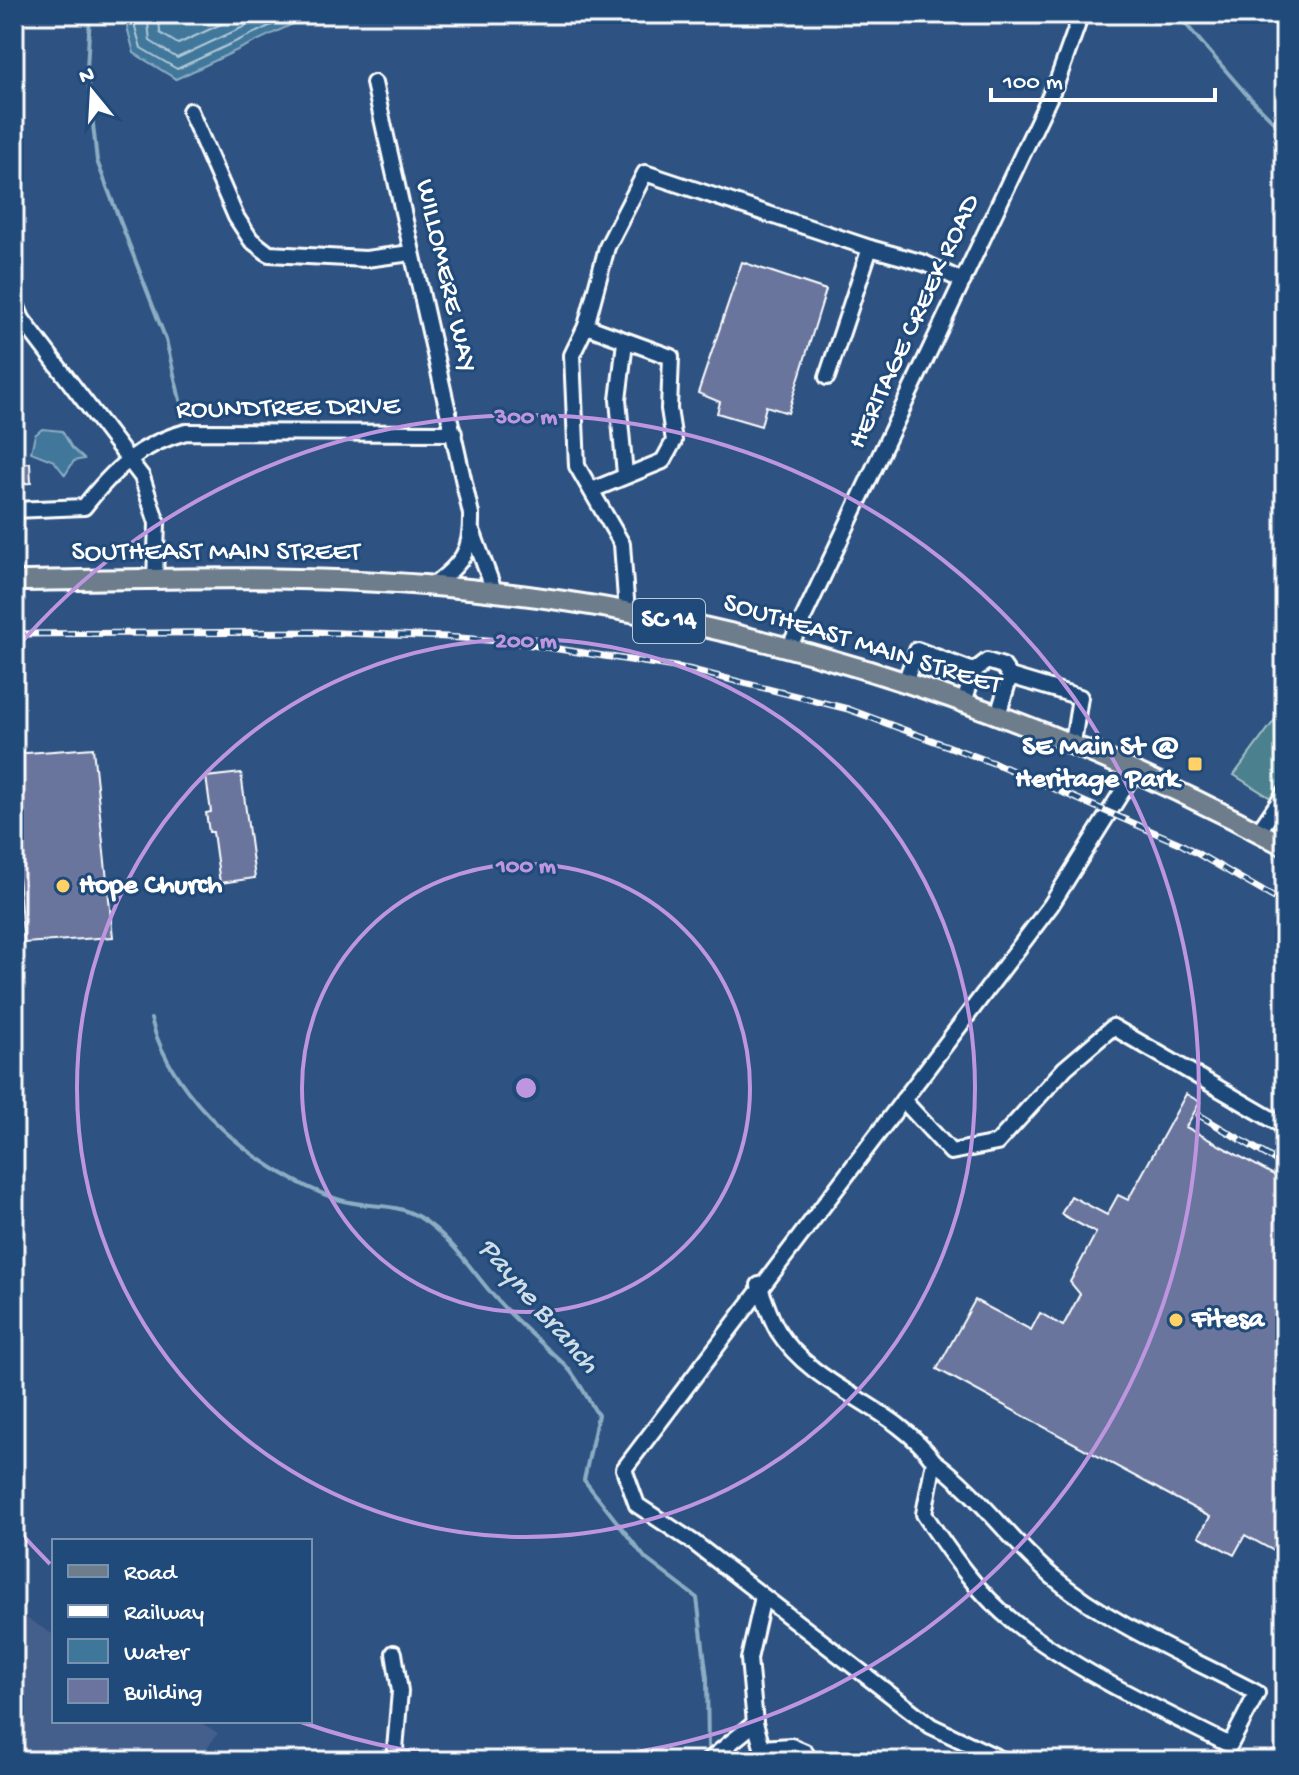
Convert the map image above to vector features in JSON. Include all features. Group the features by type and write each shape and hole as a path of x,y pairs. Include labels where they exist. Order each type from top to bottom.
{"main road":[{"name":"SOUTHEAST MAIN STREET","path":"14,581 286,578 433,586 627,613 789,648 964,702 1073,743 1285,846"}],"street":[{"name":"HERITAGE CREEK ROAD","path":"789,648 1058,79 1078,14"},
{"name":"WILLOMERE WAY","path":"374,83 454,433 471,528 495,593"},
{"path":"190,111 236,217 251,240 269,254 366,259 411,253"},
{"path":"627,613 622,544 577,466 572,355 586,326 607,247 645,173 924,263 963,281"},
{"path":"827,377 870,248"},
{"path":"14,300 22,319 142,477 157,523 155,579"},
{"path":"586,326 671,357 669,409 674,441 663,461 592,490"},
{"path":"625,342 618,400 625,474"},
{"name":"ROUNDTREE DRIVE","path":"14,510 84,507 112,471 156,440 186,432 454,433"},
{"name":"WILLOMERE WAY","path":"433,586 458,566 469,547 471,528"},
{"path":"905,682 917,650 974,671"},
{"path":"964,702 974,671 987,661 1003,666 1010,676 1080,697 1073,743"},
{"path":"998,715 1010,676"},
{"path":"1005,1761 931,1726 693,1542 637,1505 624,1469 759,1285 1051,905 1135,771"},
{"path":"1259,831 1285,793"},
{"path":"903,1100 951,1152 997,1143 1065,1068 1113,1027 1285,1127"},
{"path":"759,1285 778,1331 809,1366 919,1439 934,1461 967,1485 1052,1576 1103,1612 1257,1693 1230,1745 1130,1695 1014,1623 961,1568 924,1514 934,1461"},
{"path":"763,1597 749,1659 755,1723 764,1755 791,1746 805,1752 810,1761"},
{"path":"394,1653 400,1691 394,1761"},
{"path":"708,1761 755,1723"}],"shaded area":[{"path":"14,1595 23,1616 52,1634 52,1723 201,1723 218,1733 198,1761 14,1761"}],"green space":[{"path":"1285,706 1285,807 1234,775"}],"water":[{"path":"129,14 314,14 176,79 134,53 127,27"},
{"path":"42,429 62,431 72,448 84,459 74,461 65,475 54,461 31,452 35,435"}],"building":[{"path":"742,262 826,290 788,413 766,406 761,426 717,413 720,402 698,393"},
{"path":"30,463 31,483 14,484 14,465"},
{"name":"Hope Church","path":"93,748 113,937 24,943 14,834 14,754"},
{"path":"241,773 255,878 220,883 213,832 209,832 206,813 211,812 206,777"},
{"name":"Fitesa","path":"1186,1094 1200,1102 1186,1127 1285,1181 1285,1557 1245,1535 1234,1555 1199,1536 1210,1517 937,1369 975,1300 1031,1330 1040,1313 1063,1326 1080,1294 1070,1282 1096,1233 1061,1214 1071,1196 1107,1215 1118,1195 1128,1200"}],"waterway":[{"path":"90,14 87,69 97,161 166,340 180,400"},
{"path":"1177,14 1247,95 1285,133"},
{"name":"Payne Branch","path":"151,1019 162,1049 178,1077 223,1130 279,1172 308,1187 347,1202 409,1212 431,1225 506,1309 574,1375 598,1415 584,1480 646,1559 697,1598 707,1678 708,1746"}],"railway":[{"path":"14,634 316,632 447,637 513,642 688,669 848,709 1004,767 1181,844 1285,904"},
{"path":"1199,1115 1285,1166"}],"place":[{"name":"SE Main St @ Heritage Park","path":"1195,764"},
{"name":"Hope Church","path":"63,886"},
{"name":"Fitesa","path":"1176,1320"}]}
